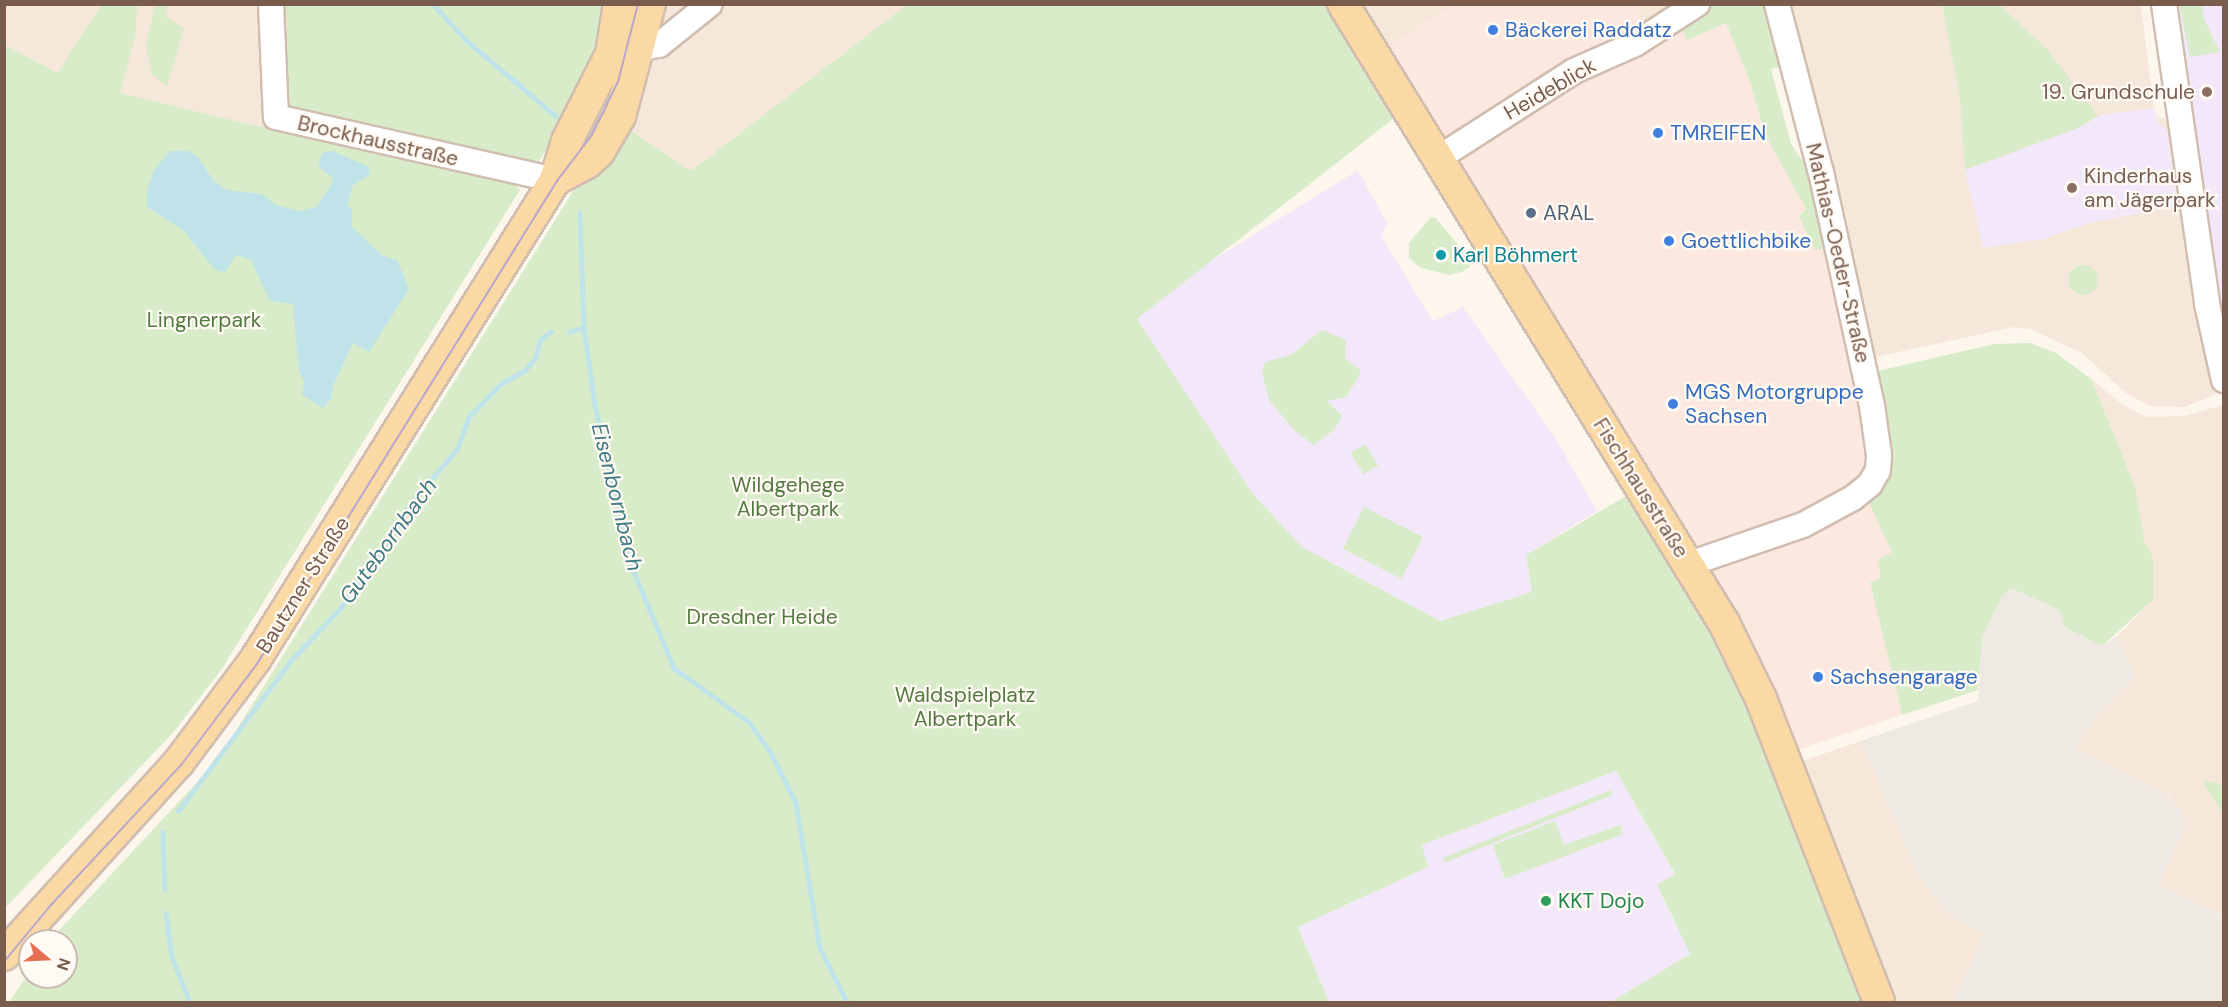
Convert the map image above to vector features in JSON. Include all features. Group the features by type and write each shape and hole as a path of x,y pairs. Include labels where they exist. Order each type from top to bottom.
{"main road":[{"name":"Bautzner Straße","path":"4,955 179,762 224,705 283,617 555,180 567,141 611,54 619,4"},
{"path":"555,180 587,163 609,136 620,116 641,50 650,4"},
{"name":"Fischhausstraße","path":"1343,4 1724,623 1761,699 1879,1002"}],"street":[{"name":"Brockhausstraße","path":"271,4 276,117 555,180"},
{"path":"611,54 659,45 710,4"},
{"name":"Heideblick","path":"1437,159 1574,71 1635,44 1697,4"},
{"name":"Mathias-Oeder-Straße","path":"1689,564 1803,525 1853,498 1870,484 1878,470 1880,455 1872,406 1821,173 1778,4"},
{"path":"2164,4 2207,304 2223,380"}],"shaded area":[{"path":"4,5 278,5 280,123 261,127 119,93 58,73 5,45"},
{"path":"657,5 908,5 691,171 617,121 645,65 681,35 656,28"},
{"path":"1357,5 1455,5 1384,49"},
{"path":"1455,5 1636,5 1647,22 1446,140 1438,138 1384,49"},
{"path":"1636,5 1674,5 1647,22"},
{"path":"1792,5 1942,5 1960,99 1965,170 2047,49 2000,5 2141,5 2154,108 2156,114 2167,120 2215,395 2184,407 2150,406 2127,394 2082,353 2030,329 2014,327 1875,357"},
{"name":"19. Grundschule","path":"2178,5 2223,5 2223,305 2219,305"},
{"path":"1726,23 1750,82 1765,135 1806,209 1799,217 1815,250 1830,248 1871,453 1867,499 1893,552 1881,578 1870,582 1902,715 1794,751 1696,551 1455,164 1458,154 1574,78 1679,25 1687,40"},
{"name":"Kinderhaus am Jägerpark","path":"2154,108 2158,122 2167,130 2177,206 2089,223 2043,239 1983,248 1965,170 2078,128 2098,116"},
{"path":"1358,170 1387,223 1381,236 1433,321 1463,307 1556,439 1597,511 1526,555 1532,592 1440,621 1302,547 1252,493 1137,319 1200,268"},
{"path":"2091,379 2123,405 2147,417 2184,416 2223,405 2223,915 2158,885 2185,828 2185,817 2168,795 2074,749 2099,714 2135,678 2117,636 2153,600 2153,557 2144,541 2135,486"},
{"path":"2011,587 2061,610 2102,646 2117,636 2135,678 2099,714 2075,749 2167,795 2185,817 2185,828 2158,885 2223,915 2223,1002 1953,1002 1984,934 1951,916 1918,875 1861,741 1978,701 1982,638 2001,598"},
{"path":"1861,741 1918,875 1951,916 1984,934 1953,1002 1895,1002 1799,762"},
{"path":"1616,771 1675,875 1659,891 1690,954 1611,1002 1329,1002 1298,927 1428,867 1421,845"}],"green space":[{"path":"155,4 168,5 165,16 184,28 167,86 152,75 146,46"},
{"name":"Dresdner Heide","path":"908,4 1329,5 1398,115 1137,319 1252,493 1302,547 1440,621 1532,592 1526,555 1631,493 1735,665 1869,1002 1611,1002 1690,954 1657,885 1675,874 1616,771 1422,845 1428,867 1298,927 1329,1002 9,1002 18,989 78,989 78,929 60,929 217,761 617,121 691,171"},
{"name":"Lingnerpark","path":"101,5 137,5 136,32 120,93 261,127 280,123 511,180 520,190 221,670 172,734 5,908 5,45 58,73"},
{"path":"278,5 612,5 604,45 574,107 537,164 284,112"},
{"path":"1712,5 1767,5 1788,65 1771,69 1791,144 1811,173 1830,248 1815,250 1799,217 1806,209 1765,135 1750,82 1726,23 1687,40 1679,25"},
{"path":"1942,5 2000,5 2047,49 2098,116 2078,128 1965,170 1960,99"},
{"path":"2179,5 2202,5 2204,19 2220,52 2190,57"},
{"path":"1431,217 1436,218 1467,256 1470,267 1450,275 1421,268 1409,258 1409,243"},
{"path":"2083,265 2094,269 2098,280 2094,291 2083,295 2072,291 2068,280 2072,269"},
{"path":"1322,330 1346,340 1345,358 1360,370 1360,375 1346,397 1327,401 1342,416 1335,429 1314,445 1295,431 1269,400 1262,372 1265,362 1291,355"},
{"path":"2030,343 2056,353 2091,379 2135,486 2144,541 2153,557 2153,600 2102,646 2065,627 2060,610 2011,588 2001,598 1982,638 1978,690 1902,715 1870,582 1881,578 1877,560 1892,552 1867,499 1887,430 1878,371 1994,344"},
{"path":"1365,444 1378,465 1364,474 1351,453"},
{"path":"1364,507 1423,537 1401,579 1343,549"},
{"path":"2202,779 2223,785 2223,814"},
{"path":"1611,790 1613,795 1445,862 1443,858"},
{"path":"1555,821 1564,845 1620,825 1623,834 1505,879 1493,845"}],"water":[{"path":"170,151 189,151 198,157 213,180 226,190 262,194 275,205 300,211 316,207 331,185 333,178 318,166 322,153 333,151 369,167 370,175 353,185 347,205 352,209 352,227 383,256 397,260 409,289 369,352 353,343 333,386 331,399 323,408 302,395 304,381 299,372 293,304 270,301 251,260 236,255 225,272 215,270 183,230 147,207 147,190 154,170"}],"waterway":[{"name":"Eisenbornbach","path":"433,4 467,41 556,116"},
{"name":"Eisenbornbach","path":"580,213 584,327 595,405 629,560 674,668 749,722 770,751 796,803 820,948 847,1002"},
{"name":"Gutebornbach","path":"569,332 584,327"},
{"name":"Gutebornbach","path":"178,811 293,658 340,609 361,580 365,566 381,556 407,508 457,449 468,418 501,384 525,370 535,358 540,340 551,331"},
{"name":"Gutebornbach","path":"163,832 165,889"},
{"name":"Gutebornbach","path":"166,913 172,957 190,1002"}],"tram line":[{"path":"4,962 51,905 182,764 257,664 557,181 592,135 618,82 638,4"}],"place":[{"name":"Bäckerei Raddatz","path":"1493,30"},
{"name":"19. Grundschule","path":"2207,92"},
{"name":"TMREIFEN","path":"1658,133"},
{"name":"Kinderhaus am Jägerpark","path":"2072,188"},
{"name":"ARAL","path":"1531,213"},
{"name":"Goettlichbike","path":"1669,241"},
{"name":"Karl Böhmert","path":"1441,255"},
{"name":"MGS Motorgruppe Sachsen","path":"1673,404"},
{"name":"Sachsengarage","path":"1818,677"},
{"name":"KKT Dojo","path":"1546,901"}],"park label":[{"name":"Wildgehege Albertpark","path":"788,497"},
{"name":"Waldspielplatz Albertpark","path":"965,707"}]}
